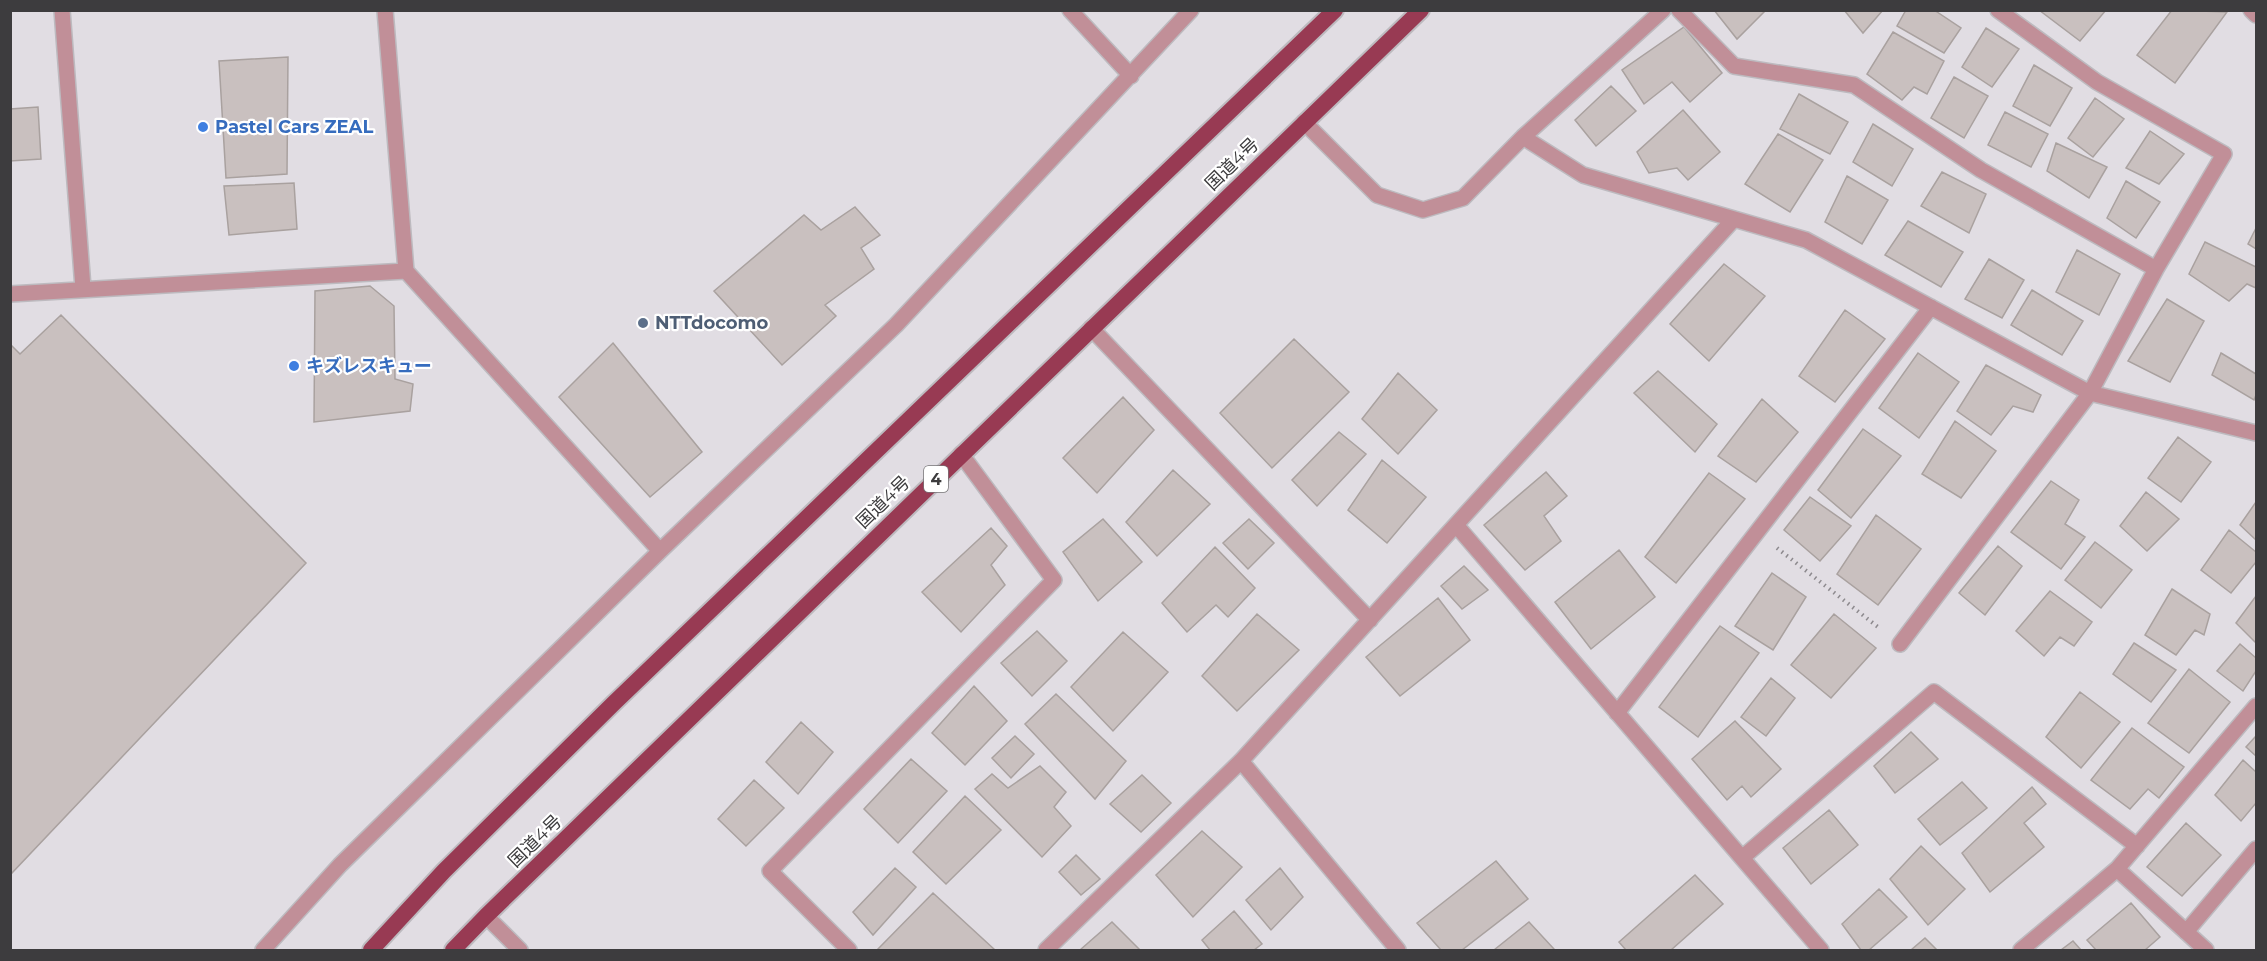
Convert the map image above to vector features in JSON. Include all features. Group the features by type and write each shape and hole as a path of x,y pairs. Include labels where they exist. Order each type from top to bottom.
{"highway":[{"path":"371,951 444,872 614,703 1335,10"},
{"name":"国道4号","path":"453,951 486,916 961,454 1421,10"}],"street":[{"path":"62,10 83,288"},
{"path":"385,10 405,271 660,551"},
{"path":"1070,10 1131,76"},
{"path":"263,951 339,865 660,551 896,325 1191,10"},
{"path":"1304,122 1377,195 1423,210 1463,198 1523,137 1663,10"},
{"path":"1679,10 1734,66 1854,85 1981,170 2156,269"},
{"path":"1900,644 2090,393 2156,269 2224,154 2097,82 1998,10"},
{"path":"2251,10 2256,15"},
{"path":"1523,137 1583,175 1806,240 2090,393 2256,434"},
{"path":"1046,951 1241,761 1734,219"},
{"path":"10,294 405,271"},
{"path":"1617,713 1931,307"},
{"path":"1091,328 1370,620"},
{"path":"849,951 770,871 1054,580 961,454"},
{"path":"1456,525 1821,951"},
{"path":"1742,858 1934,692 2137,846"},
{"path":"2021,951 2117,869 2256,706"},
{"path":"1241,761 1398,951"},
{"path":"2186,932 2256,849"},
{"path":"2117,869 2206,951"},
{"path":"486,916 520,951"}],"path":[{"path":"1757,532 1900,644"}],"building":[{"path":"1714,10 1766,10 1737,39"},
{"path":"1844,10 1883,10 1863,33"},
{"path":"1906,10 1934,10 1961,28 1944,53 1897,26"},
{"path":"2039,10 2106,10 2080,41"},
{"path":"2172,10 2227,12 2175,83 2137,55"},
{"path":"1684,27 1722,73 1690,102 1672,82 1644,104 1622,70"},
{"path":"1986,28 2019,49 1992,87 1962,67"},
{"path":"1893,32 1944,61 1927,94 1914,87 1902,100 1867,74"},
{"path":"288,57 287,174 226,178 219,61"},
{"path":"2034,65 2072,88 2050,126 2013,106"},
{"path":"1954,77 1988,96 1964,138 1931,118"},
{"path":"1611,86 1636,111 1596,146 1575,120"},
{"path":"1799,94 1848,122 1830,154 1780,129"},
{"path":"2095,98 2124,119 2093,157 2068,138"},
{"path":"38,107 41,159 10,161 10,109"},
{"path":"1683,110 1720,152 1688,180 1677,168 1649,173 1637,152"},
{"path":"2005,112 2048,134 2031,167 1988,145"},
{"path":"1873,124 1913,149 1892,186 1853,162"},
{"path":"2150,131 2184,154 2159,184 2126,168"},
{"path":"1778,134 1823,160 1790,212 1745,184"},
{"path":"2056,143 2107,167 2089,198 2047,171"},
{"path":"1942,172 1986,194 1969,233 1921,206"},
{"path":"1847,176 1888,200 1862,244 1825,222"},
{"path":"2126,181 2160,202 2136,238 2107,218"},
{"path":"294,183 297,229 229,235 224,186"},
{"path":"855,207 880,235 861,248 874,269 825,305 836,316 782,365 714,291 804,215 821,230"},
{"path":"1908,221 1963,252 1941,287 1885,255"},
{"path":"2256,228 2256,249 2248,244"},
{"path":"2205,242 2256,267 2256,288 2247,284 2229,301 2189,274"},
{"path":"2077,250 2120,274 2099,315 2056,292"},
{"path":"1989,259 2024,280 2002,318 1965,299"},
{"path":"1724,264 1765,296 1709,361 1670,324"},
{"path":"370,286 394,306 395,379 413,384 410,411 314,422 315,291"},
{"path":"2032,290 2083,321 2062,355 2011,325"},
{"path":"2167,299 2204,321 2170,382 2128,361"},
{"path":"1845,310 1885,339 1835,402 1799,376"},
{"path":"61,315 306,563 10,875 10,344 20,354"},
{"path":"1294,339 1349,392 1272,468 1220,413"},
{"path":"613,343 702,452 650,497 559,397"},
{"path":"1918,353 1959,382 1919,438 1879,408"},
{"path":"2221,353 2256,374 2254,400 2212,375"},
{"path":"1986,365 2041,395 2033,412 2013,406 1991,435 1957,411"},
{"path":"1658,371 1717,424 1695,452 1634,393"},
{"path":"1398,373 1437,410 1398,454 1362,419"},
{"path":"1123,397 1154,430 1097,493 1063,458"},
{"path":"1762,399 1798,432 1756,482 1718,456"},
{"path":"1955,421 1996,451 1961,498 1922,474"},
{"path":"1863,429 1901,456 1851,518 1818,490"},
{"path":"1339,432 1366,454 1317,506 1292,480"},
{"path":"2178,437 2211,462 2181,502 2148,478"},
{"path":"1382,460 1426,497 1387,543 1348,510"},
{"path":"1173,470 1210,504 1157,556 1126,522"},
{"path":"1546,472 1567,496 1544,516 1561,541 1525,570 1484,525"},
{"path":"1709,473 1745,499 1676,583 1645,557"},
{"path":"2051,481 2079,500 2065,524 2085,537 2061,569 2011,532"},
{"path":"2146,492 2179,519 2147,551 2120,526"},
{"path":"1810,497 1851,526 1820,561 1784,530"},
{"path":"2256,502 2256,540 2240,525"},
{"path":"1876,515 1921,549 1878,605 1837,574"},
{"path":"1103,519 1142,562 1098,601 1063,552"},
{"path":"1249,519 1274,543 1248,569 1223,543"},
{"path":"991,528 1007,546 991,565 1005,585 961,632 922,592"},
{"path":"2229,530 2256,552 2256,562 2231,593 2201,570"},
{"path":"2095,542 2132,570 2101,608 2065,580"},
{"path":"1998,546 2022,566 1985,615 1959,593"},
{"path":"1215,547 1255,588 1228,617 1216,605 1187,632 1162,603"},
{"path":"1619,550 1655,597 1591,649 1555,602"},
{"path":"1464,566 1488,590 1462,609 1441,586"},
{"path":"1772,573 1806,597 1773,650 1735,626"},
{"path":"2172,589 2210,614 2204,635 2195,630 2176,655 2145,635"},
{"path":"2050,591 2092,622 2074,646 2060,637 2044,656 2016,631"},
{"path":"2256,596 2256,643 2236,623"},
{"path":"1438,598 1470,640 1400,696 1366,657"},
{"path":"1257,614 1299,650 1237,711 1202,676"},
{"path":"1834,614 1876,648 1831,698 1791,665"},
{"path":"1720,626 1759,653 1698,737 1659,707"},
{"path":"1037,631 1067,661 1032,696 1001,663"},
{"path":"1123,632 1168,672 1113,731 1071,687"},
{"path":"2134,643 2176,670 2151,702 2113,674"},
{"path":"2240,644 2256,658 2256,671 2243,691 2217,671"},
{"path":"2189,669 2230,702 2189,753 2148,723"},
{"path":"1771,678 1795,698 1766,736 1741,717"},
{"path":"974,686 1007,721 965,765 932,733"},
{"path":"2080,692 2120,722 2081,768 2046,737"},
{"path":"1056,694 1126,761 1095,799 1025,724"},
{"path":"1735,721 1781,769 1751,797 1742,786 1727,800 1692,759"},
{"path":"801,722 833,752 798,794 766,762"},
{"path":"2132,728 2184,767 2159,798 2148,789 2130,809 2091,780"},
{"path":"1911,732 1938,759 1895,793 1874,766"},
{"path":"1015,736 1034,754 1011,778 992,758"},
{"path":"2256,736 2256,756 2246,747"},
{"path":"911,759 947,791 898,843 864,809"},
{"path":"2243,760 2256,772 2256,803 2241,821 2215,795"},
{"path":"1040,766 1066,792 1054,807 1071,826 1042,857 975,789 992,774 1008,788"},
{"path":"1142,775 1171,803 1141,832 1110,804"},
{"path":"754,780 784,808 746,846 718,819"},
{"path":"1962,782 1987,808 1940,845 1918,819"},
{"path":"2032,787 2046,804 2024,823 2044,847 1990,892 1962,853"},
{"path":"965,796 1001,830 946,884 913,852"},
{"path":"1829,810 1858,845 1811,884 1783,848"},
{"path":"2186,823 2221,855 2182,896 2147,867"},
{"path":"1202,831 1242,867 1193,917 1156,875"},
{"path":"1921,846 1965,889 1928,925 1890,879"},
{"path":"1076,855 1100,879 1081,895 1059,872"},
{"path":"1496,861 1528,899 1462,950 1441,950 1417,923"},
{"path":"895,868 916,887 873,935 853,912"},
{"path":"1280,868 1303,897 1271,930 1246,900"},
{"path":"1695,875 1723,904 1671,950 1626,950 1619,942"},
{"path":"1879,889 1907,917 1869,950 1861,950 1842,924"},
{"path":"933,893 995,950 877,950"},
{"path":"2131,903 2160,937 2145,950 2096,950 2087,940"},
{"path":"1234,911 1262,944 1254,950 1210,950 1202,940"},
{"path":"1112,922 1140,950 1080,950"},
{"path":"1529,922 1554,949 1494,950"},
{"path":"1925,938 1937,950 1911,950"},
{"path":"2073,941 2081,950 2061,950"}],"place":[{"name":"Pastel Cars ZEAL","path":"203,127"},
{"name":"NTTdocomo","path":"643,323"},
{"name":"キズレスキュー","path":"294,366"}]}
